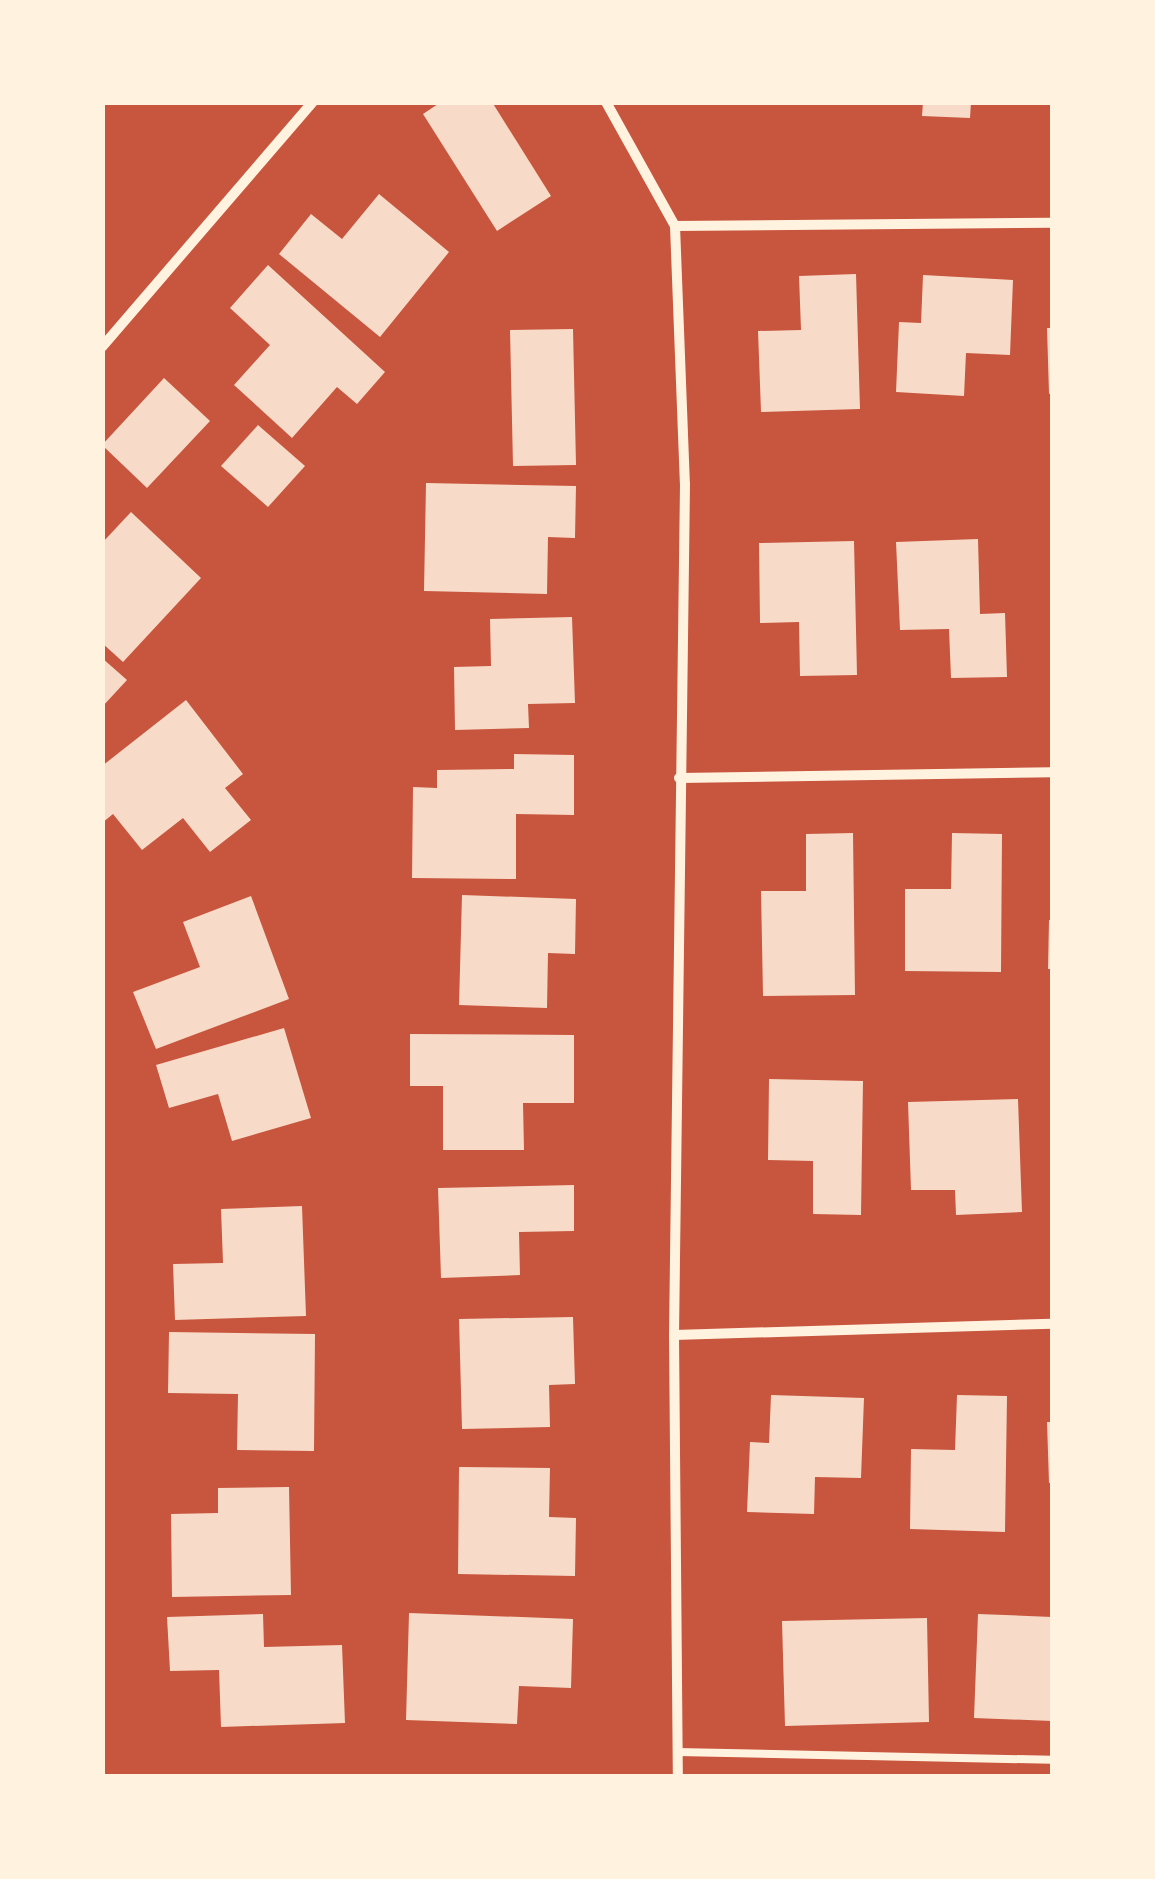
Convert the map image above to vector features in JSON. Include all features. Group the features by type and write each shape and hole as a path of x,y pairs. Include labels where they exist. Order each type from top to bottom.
{"street":[{"path":"102,347 313,102"},
{"path":"606,102 674,226 685,484 674,1335 678,1776"},
{"path":"674,226 1052,222"},
{"path":"679,778 1052,772"},
{"path":"674,1335 1052,1324"}],"lane":[{"path":"677,1752 1052,1760"}],"building":[{"path":"441,102 492,102 551,196 497,231 423,114"},
{"path":"923,102 971,102 970,118 922,116"},
{"path":"379,194 449,252 380,337 279,254 311,214 342,239"},
{"path":"268,265 385,372 357,404 337,387 292,438 234,385 270,345 230,308"},
{"path":"856,274 860,409 761,412 758,331 801,330 799,276"},
{"path":"923,275 1013,280 1010,355 966,353 964,396 896,392 899,322 921,323"},
{"path":"1047,328 1052,328 1049,394"},
{"path":"573,329 576,465 513,466 510,330"},
{"path":"164,378 210,421 147,488 102,445"},
{"path":"258,425 305,466 268,507 221,466"},
{"path":"426,483 576,486 575,538 548,537 547,594 424,591"},
{"path":"131,512 201,578 123,662 102,643 102,543"},
{"path":"978,539 980,614 1005,613 1007,677 951,678 949,629 900,630 896,542"},
{"path":"854,541 857,675 800,676 799,622 760,623 759,543"},
{"path":"572,617 575,703 528,704 529,728 455,730 454,667 491,666 490,619"},
{"path":"102,658 127,680 102,707"},
{"path":"186,700 243,774 225,788 251,820 210,852 183,818 142,850 113,814 102,823 102,766"},
{"path":"514,754 574,755 574,815 516,814 516,879 412,878 413,787 437,788 437,770 514,769"},
{"path":"853,833 855,995 763,996 761,891 806,891 806,834"},
{"path":"952,833 1002,834 1001,972 905,971 905,889 951,889"},
{"path":"462,895 576,899 575,954 548,953 547,1008 459,1005"},
{"path":"251,896 289,999 156,1049 133,992 200,967 183,922"},
{"path":"1052,920 1052,969 1048,969"},
{"path":"284,1028 311,1118 232,1141 218,1094 169,1108 156,1065"},
{"path":"410,1034 574,1035 574,1103 523,1103 524,1150 443,1150 443,1086 410,1086"},
{"path":"769,1079 863,1081 861,1215 813,1214 813,1161 768,1160"},
{"path":"1018,1099 1022,1212 956,1215 955,1190 911,1190 908,1102"},
{"path":"574,1185 574,1231 519,1232 520,1275 441,1278 438,1188"},
{"path":"302,1206 306,1316 175,1320 173,1264 223,1263 221,1209"},
{"path":"573,1317 575,1384 549,1385 550,1427 462,1429 459,1319"},
{"path":"169,1332 315,1334 314,1451 237,1450 238,1394 168,1393"},
{"path":"771,1395 864,1398 861,1478 815,1477 814,1514 747,1512 750,1442 769,1443"},
{"path":"957,1395 1007,1396 1005,1532 910,1529 911,1449 955,1450"},
{"path":"1047,1422 1052,1422 1052,1483 1049,1483"},
{"path":"459,1467 550,1468 549,1517 576,1518 575,1576 458,1574"},
{"path":"289,1487 291,1595 172,1597 171,1514 218,1513 218,1488"},
{"path":"409,1613 573,1619 571,1688 519,1686 517,1724 406,1720"},
{"path":"263,1614 264,1647 342,1645 345,1723 221,1727 219,1670 170,1671 167,1617"},
{"path":"978,1614 1052,1617 1052,1721 974,1718"},
{"path":"927,1618 929,1722 785,1726 782,1621"}]}
